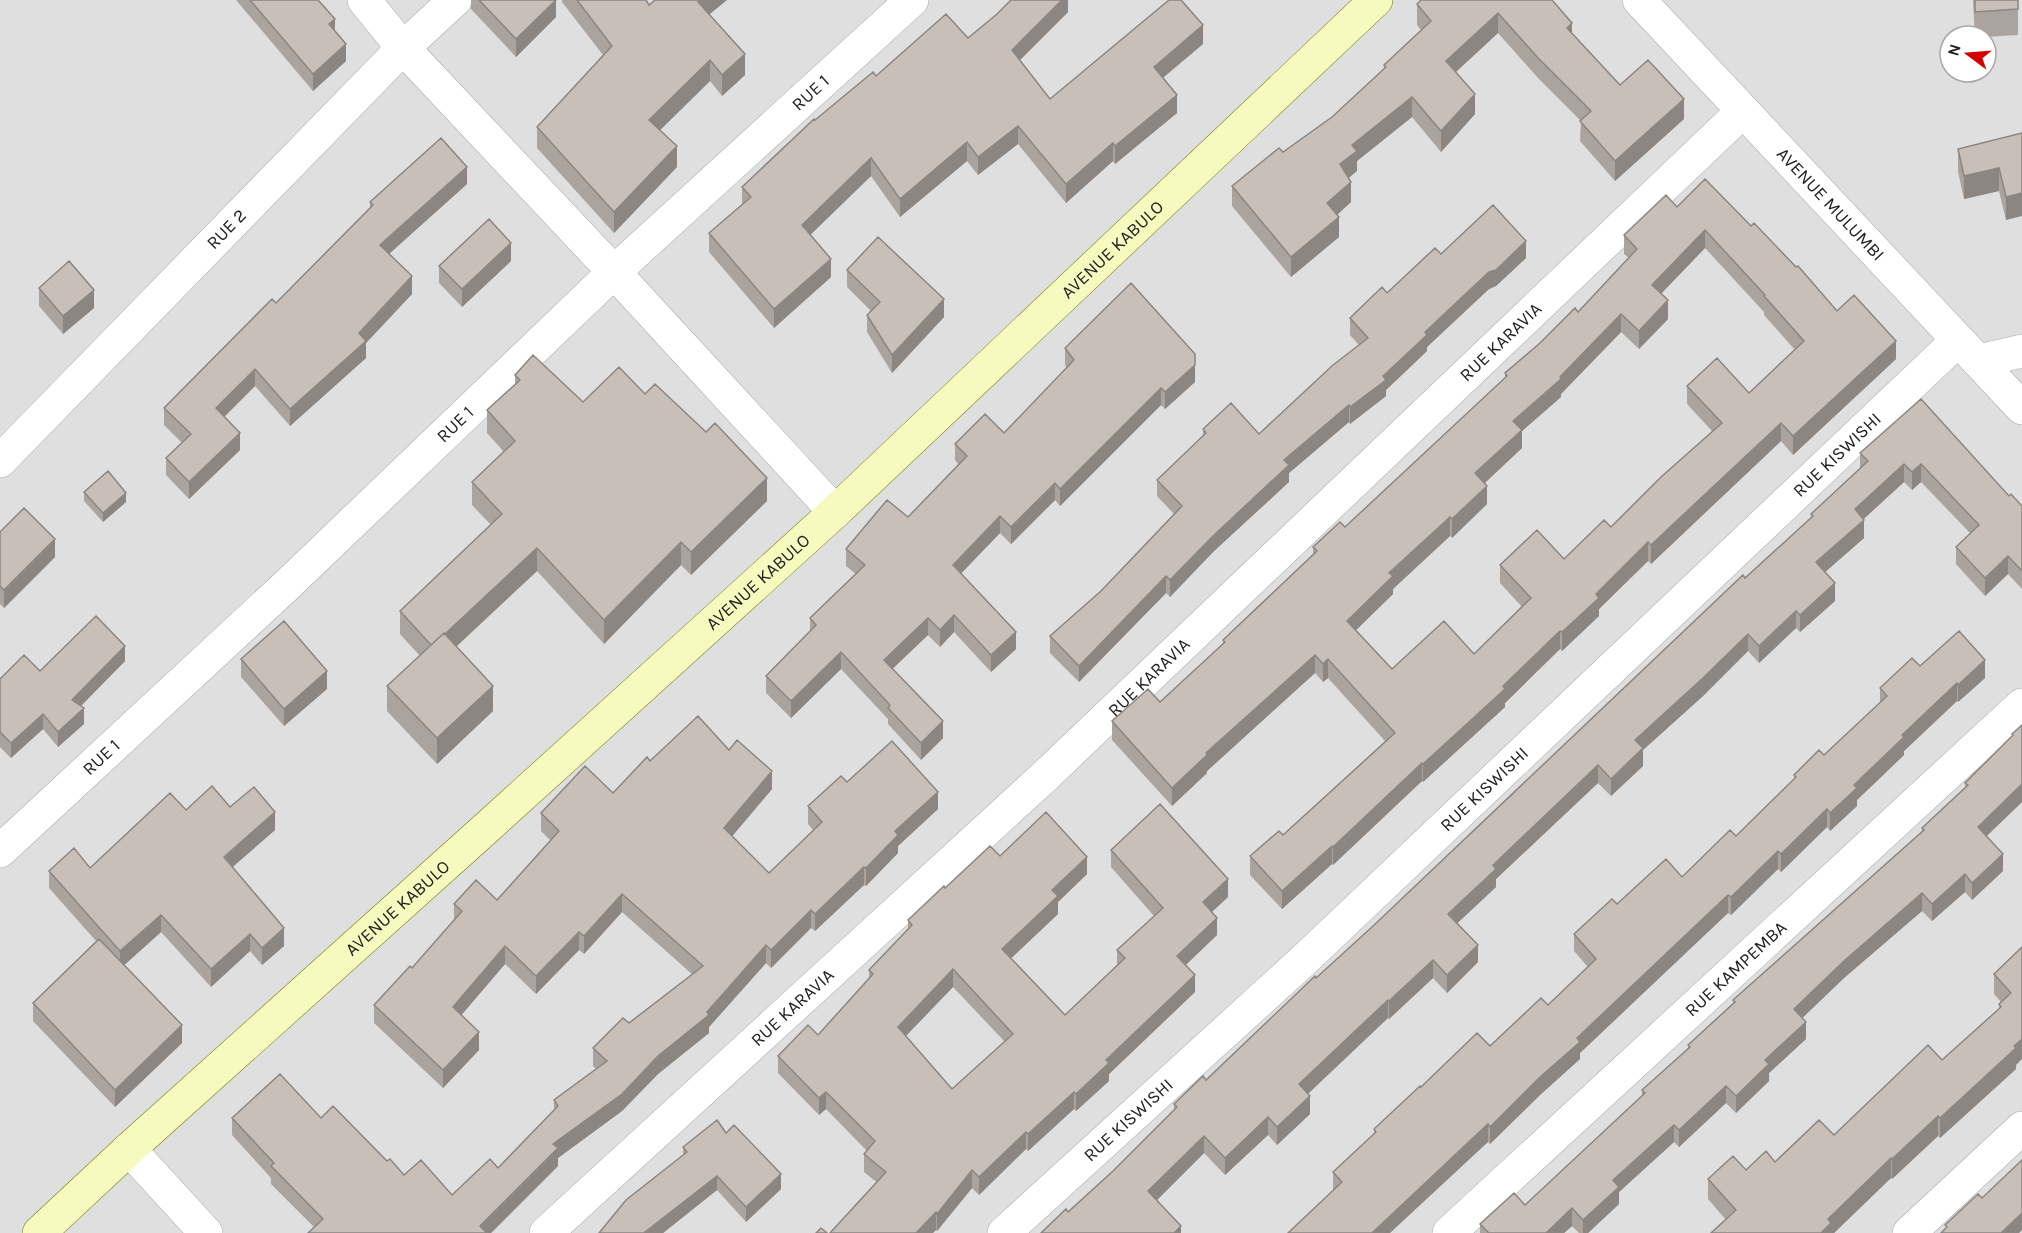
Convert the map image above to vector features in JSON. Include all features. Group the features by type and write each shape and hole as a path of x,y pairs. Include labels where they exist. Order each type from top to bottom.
{"street":[{"path":"364,0 403,48 835,512"},
{"name":"RUE 2","path":"0,461 403,48 455,0"},
{"name":"RUE 1","path":"0,851 285,587 614,272 912,0"},
{"name":"AVENUE KABULO","path":"39,1233 129,1149 835,512 1376,0"},
{"name":"AVENUE MULUMBI","path":"1639,0 2022,408"},
{"name":"RUE KARAVIA","path":"546,1233 1044,777 1743,111"},
{"path":"1968,350 2022,351"},
{"name":"RUE KISWISHI","path":"1004,1233 1968,350"},
{"name":"RUE KAMPEMBA","path":"1449,1233 2022,705"},
{"path":"1909,1233 2022,1128"},
{"path":"129,1149 206,1233"}],"shaded area":[{"path":"0,0 2022,0 2022,1233 0,1233"}],"building":[{"path":"250,0 318,0 335,19 329,24 346,44 313,74"},
{"path":"479,0 556,0 516,39"},
{"path":"577,0 646,0 649,5 655,0 701,0 698,2 745,54 722,75 710,60 649,120 677,146 614,212 537,127 612,46"},
{"path":"1011,0 1062,0 1012,50 1050,99 1169,0 1181,0 1203,25 1154,67 1177,95 1115,146 1113,143 1066,184 1018,126 978,157 967,142 900,199 871,158 802,225 831,259 774,309 709,233 751,197 742,187 814,119 873,72 876,76 946,14 968,38"},
{"path":"1421,0 1552,0 1572,23 1567,28 1620,85 1648,60 1684,99 1615,161 1580,121 1591,111 1538,58 1498,13 1446,61 1475,94 1441,131 1412,97 1352,145 1357,151 1340,164 1351,182 1327,203 1339,217 1291,257 1232,186 1279,148 1283,152 1332,117 1386,67 1384,65 1431,21 1417,4"},
{"path":"1975,0 2018,0 2018,9 1975,12"},
{"path":"2022,133 2022,193 2006,197 1999,168 1964,176 1958,149"},
{"path":"441,138 467,167 380,245 412,276 359,333 366,341 290,409 255,369 216,408 240,433 189,482 166,458 191,434 164,408 272,299 276,303 373,205 370,202"},
{"path":"1705,179 1751,226 1754,223 1796,267 1798,266 1837,311 1854,295 1896,341 1793,436 1781,423 1651,545 1648,542 1596,594 1599,598 1562,632 1560,631 1503,686 1505,689 1282,891 1250,856 1279,831 1283,835 1395,733 1328,659 1323,664 1315,655 1206,753 1207,755 1172,788 1112,721 1148,689 1160,702 1225,642 1223,640 1317,551 1313,547 1340,522 1345,527 1507,376 1505,373 1540,343 1575,308 1578,312 1637,249 1624,235 1666,195 1677,207","holes":["1705,230 1804,341 1749,393 1717,358 1687,386 1722,423 1661,477 1611,527 1604,520 1564,559 1537,530 1500,565 1531,598 1474,654 1444,621 1392,669 1347,621 1393,576 1389,573 1487,486 1475,473 1522,430 1513,421 1561,379 1560,377 1621,314 1639,331 1668,300 1652,285"]},
{"path":"1493,205 1526,241 1425,332 1427,335 1383,376 1386,380 1350,407 1349,405 1284,460 1289,465 1170,580 1166,576 1079,666 1050,636 1101,591 1182,506 1157,480 1206,433 1203,429 1231,403 1259,434 1333,365 1368,338 1350,318 1382,287 1387,293 1435,248 1441,254"},
{"path":"489,219 511,243 462,289 439,266"},
{"path":"878,237 944,299 892,355 867,315 880,302 847,270"},
{"path":"69,261 94,290 63,316 39,288"},
{"path":"1131,283 1195,354 1195,365 1165,392 1161,388 1060,489 1055,483 1011,527 1000,516 953,565 1016,632 991,655 954,615 940,630 928,618 884,660 943,721 921,743 888,708 890,705 841,652 791,701 766,676 816,625 810,618 865,565 846,549 887,500 908,517 967,456 955,444 985,414 1004,433 1074,360 1065,348"},
{"path":"533,355 583,402 619,367 645,394 655,384 706,432 715,423 767,478 691,552 681,542 604,620 537,548 431,645 400,611 502,514 472,482 515,441 487,410 520,380 515,375"},
{"path":"1921,399 2009,496 2011,494 2022,506 2022,571 2008,556 1985,578 1956,547 1979,525 1921,464 1912,472 1904,464 1855,509 1864,520 1816,562 1835,583 1800,615 1796,611 1759,646 1748,634 1635,740 1643,748 1611,779 1598,765 1493,865 1496,869 1448,914 1478,945 1447,975 1433,960 1388,1000 1299,1084 1310,1096 1277,1127 1268,1117 1225,1158 1204,1136 1148,1191 1181,1226 1174,1233 1041,1233 1066,1209 1068,1212 1113,1171 1177,1107 1174,1104 1203,1076 1206,1080 1315,976 1316,978 1372,927 1743,575 1745,578 1813,516 1811,514 1868,461 1860,453"},
{"path":"108,471 126,493 103,513 84,492"},
{"path":"24,508 55,539 4,590 0,586 0,532"},
{"path":"96,616 125,646 72,700 84,708 58,732 43,714 11,743 0,732 0,679 24,655 40,671"},
{"path":"284,621 327,671 284,709 241,659"},
{"path":"1959,631 1985,660 1902,735 1904,737 1854,785 1857,788 1830,813 1827,809 1781,854 1778,851 1731,897 1728,895 1577,1038 1580,1042 1540,1077 1490,1127 1488,1124 1372,1233 1288,1233 1342,1182 1333,1172 1376,1132 1374,1129 1477,1033 1490,1046 1541,998 1548,1005 1596,959 1574,934 1612,899 1617,904 1666,859 1682,877 1730,830 1736,836 1796,777 1794,775 1819,750 1824,755 1887,696 1880,688 1912,658 1920,666"},
{"path":"444,633 493,686 437,738 387,686"},
{"path":"698,716 729,750 737,740 772,771 724,828 769,873 822,822 808,806 841,776 847,782 892,741 938,792 895,831 898,835 866,868 864,867 815,914 811,910 771,950 766,945 707,1012 709,1015 658,1056 622,1094 553,1144 558,1148 480,1226 487,1233 308,1233 323,1219 271,1166 274,1163 232,1118 280,1074 321,1118 333,1106 387,1161 390,1159 404,1175 421,1160 452,1195 490,1159 498,1168 558,1106 554,1100 607,1061 593,1048 623,1018 629,1023 703,966 622,894 584,936 579,932 536,976 505,946 453,1007 479,1032 443,1070 374,1005 410,966 412,968 462,911 454,904 476,880 497,900 559,831 541,813 585,766 613,793 647,757 650,761"},
{"path":"2022,725 2022,784 1978,827 2003,854 1972,883 1965,874 1932,904 1922,893 1844,961 1794,1009 1806,1022 1765,1060 1769,1064 1736,1096 1726,1086 1679,1130 1674,1125 1613,1180 1619,1187 1583,1220 1572,1208 1546,1233 1489,1233 1480,1224 1514,1193 1525,1205 1645,1093 1642,1090 1690,1047 1688,1045 1735,1002 1733,1000 1924,830 1922,828 1968,785 1965,783"},
{"path":"212,786 230,807 254,787 275,812 224,857 284,928 262,948 250,934 211,969 161,915 120,951 49,871 74,848 90,868 170,793 186,810"},
{"path":"1160,804 1228,879 1203,902 1217,918 1177,956 1195,975 1106,1060 1109,1063 1076,1094 1074,1092 1028,1134 1026,1132 979,1177 972,1170 937,1214 936,1212 916,1233 830,1233 886,1172 864,1154 875,1141 826,1092 819,1098 778,1056 808,1025 818,1035 873,974 869,970 912,925 908,920 944,886 945,888 990,846 1000,856 1046,812 1087,857 1052,890 1058,896 1002,949 1065,1015 1125,958 1117,950 1163,908 1111,850","holes":["953,969 1013,1034 952,1089 898,1027"]},
{"path":"99,939 182,1025 115,1090 33,1003"},
{"path":"2022,947 2022,1039 2014,1046 2016,1048 1940,1118 1938,1116 1891,1158 1828,1219 1831,1223 1821,1233 1711,1233 1736,1210 1708,1179 1733,1156 1746,1170 1766,1151 1775,1162 1819,1120 1834,1135 1928,1045 1942,1060 2001,1007 1999,1004 2011,993 1994,974"},
{"path":"717,1120 726,1133 734,1125 781,1174 746,1207 717,1176 646,1233 599,1233 626,1200 687,1152 683,1147"},
{"path":"2022,1160 2022,1213 2001,1233 1941,1233 1947,1227 1945,1225 1978,1194 1982,1198"},
{"path":"821,1228 827,1233 816,1233"}]}
